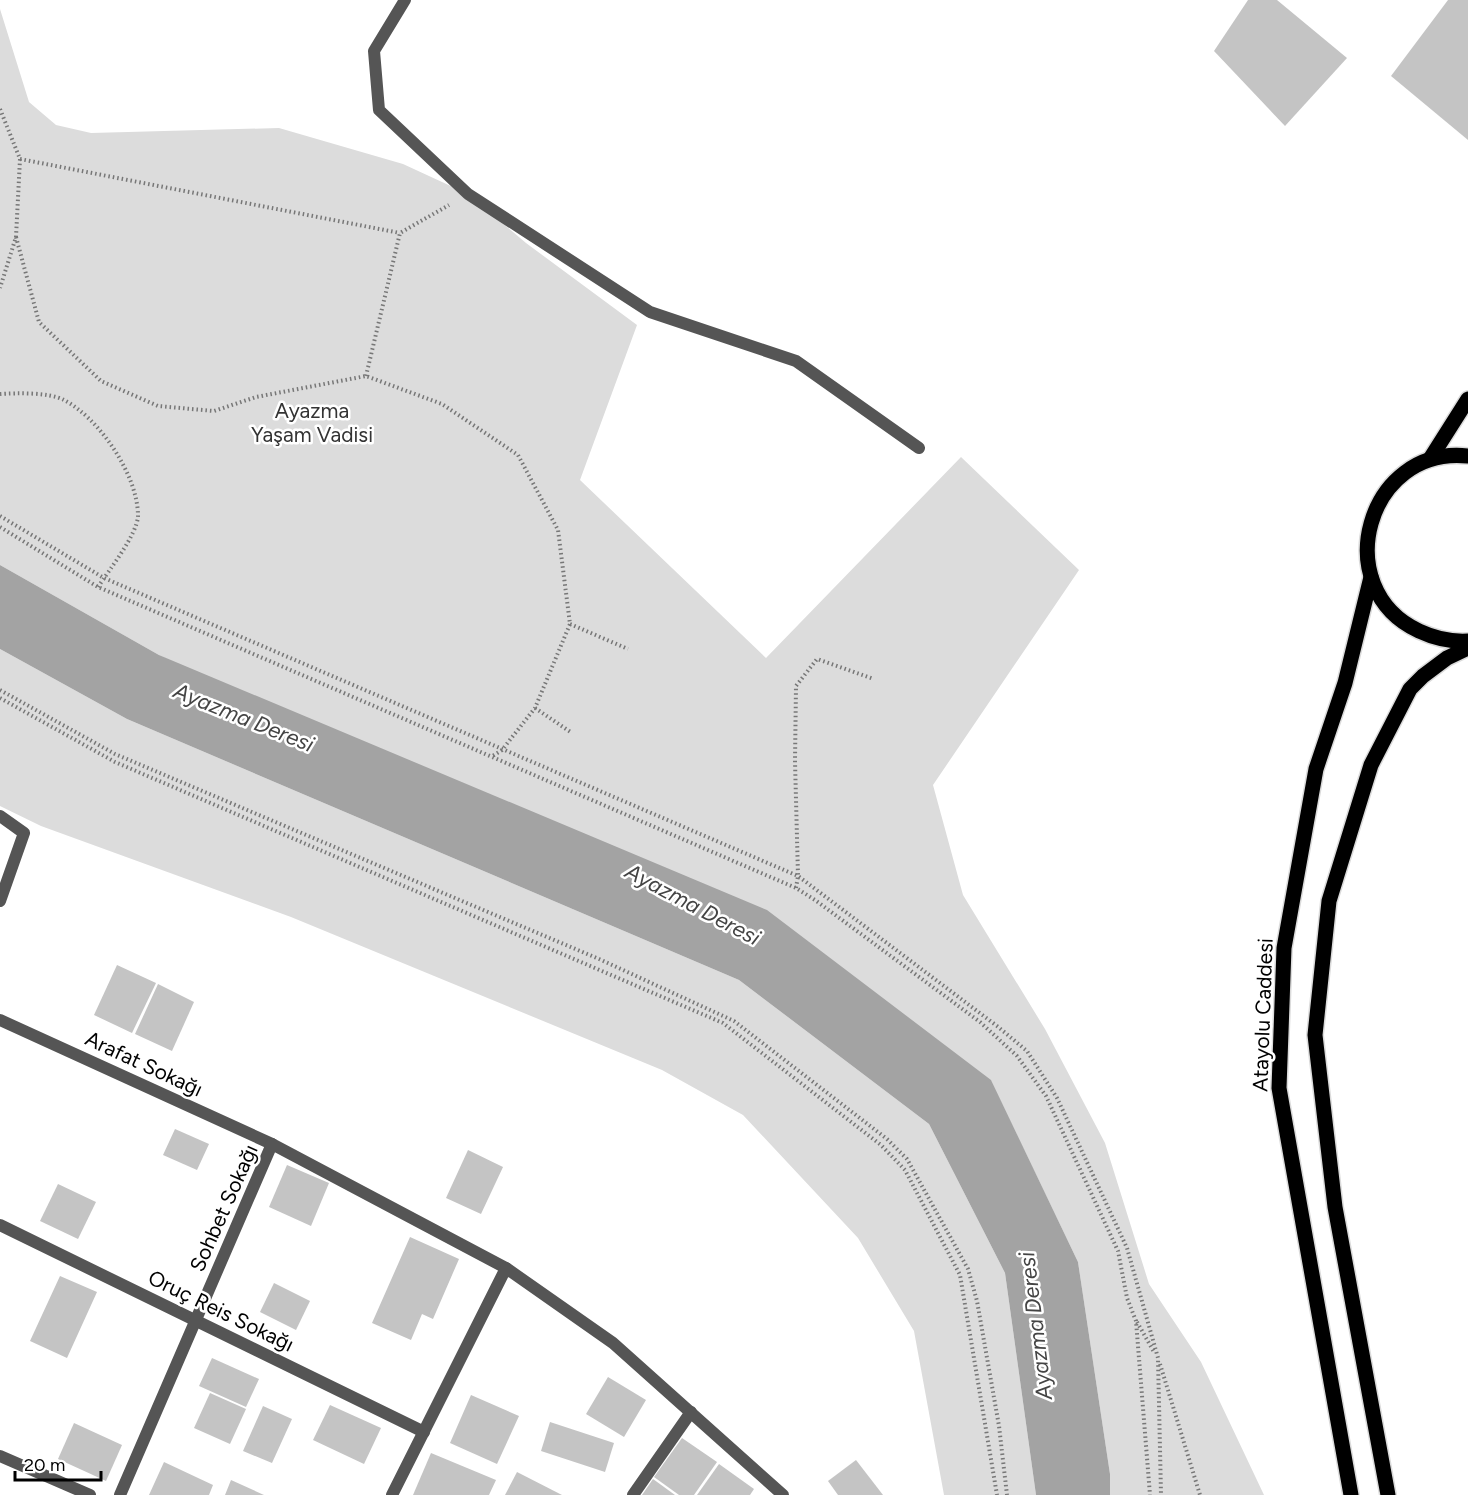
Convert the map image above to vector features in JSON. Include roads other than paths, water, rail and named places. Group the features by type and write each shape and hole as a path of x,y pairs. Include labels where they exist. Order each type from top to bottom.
{"main road":[{"path":"1430,459 1468,399"},
{"name":"Atayolu Caddesi","path":"1468,456 1455,454 1430,459 1400,475 1382,496 1370,521 1366,548 1371,577 1383,603 1406,625 1435,638 1468,641"},
{"name":"Atayolu Caddesi","path":"1351,1495 1279,1088 1284,948 1316,769 1345,683 1371,577"},
{"path":"1388,1495 1335,1207 1315,1035 1329,901 1371,765 1410,689 1447,658 1468,648"}],"street":[{"path":"405,0 374,51 379,110 468,194 650,312 796,361 919,448"},
{"path":"0,816 24,833 0,901"},
{"name":"Arafat Sokağı","path":"0,1020 272,1144"},
{"name":"Sohbet Sokağı","path":"120,1495 272,1144 506,1268 613,1343 783,1495"},
{"name":"Oruç Reis Sokağı","path":"0,1225 424,1432"},
{"path":"392,1495 506,1268"},
{"path":"633,1495 691,1412"},
{"path":"0,1456 90,1495"}],"water":[{"name":"Ayazma Deresi","path":"0,565 159,655 767,910 991,1080 1078,1262 1110,1474 1110,1495 1036,1495 1005,1273 929,1124 739,980 127,719 0,649"}],"park label":[{"name":"Ayazma Yaşam Vadisi","path":"312,423"}]}
